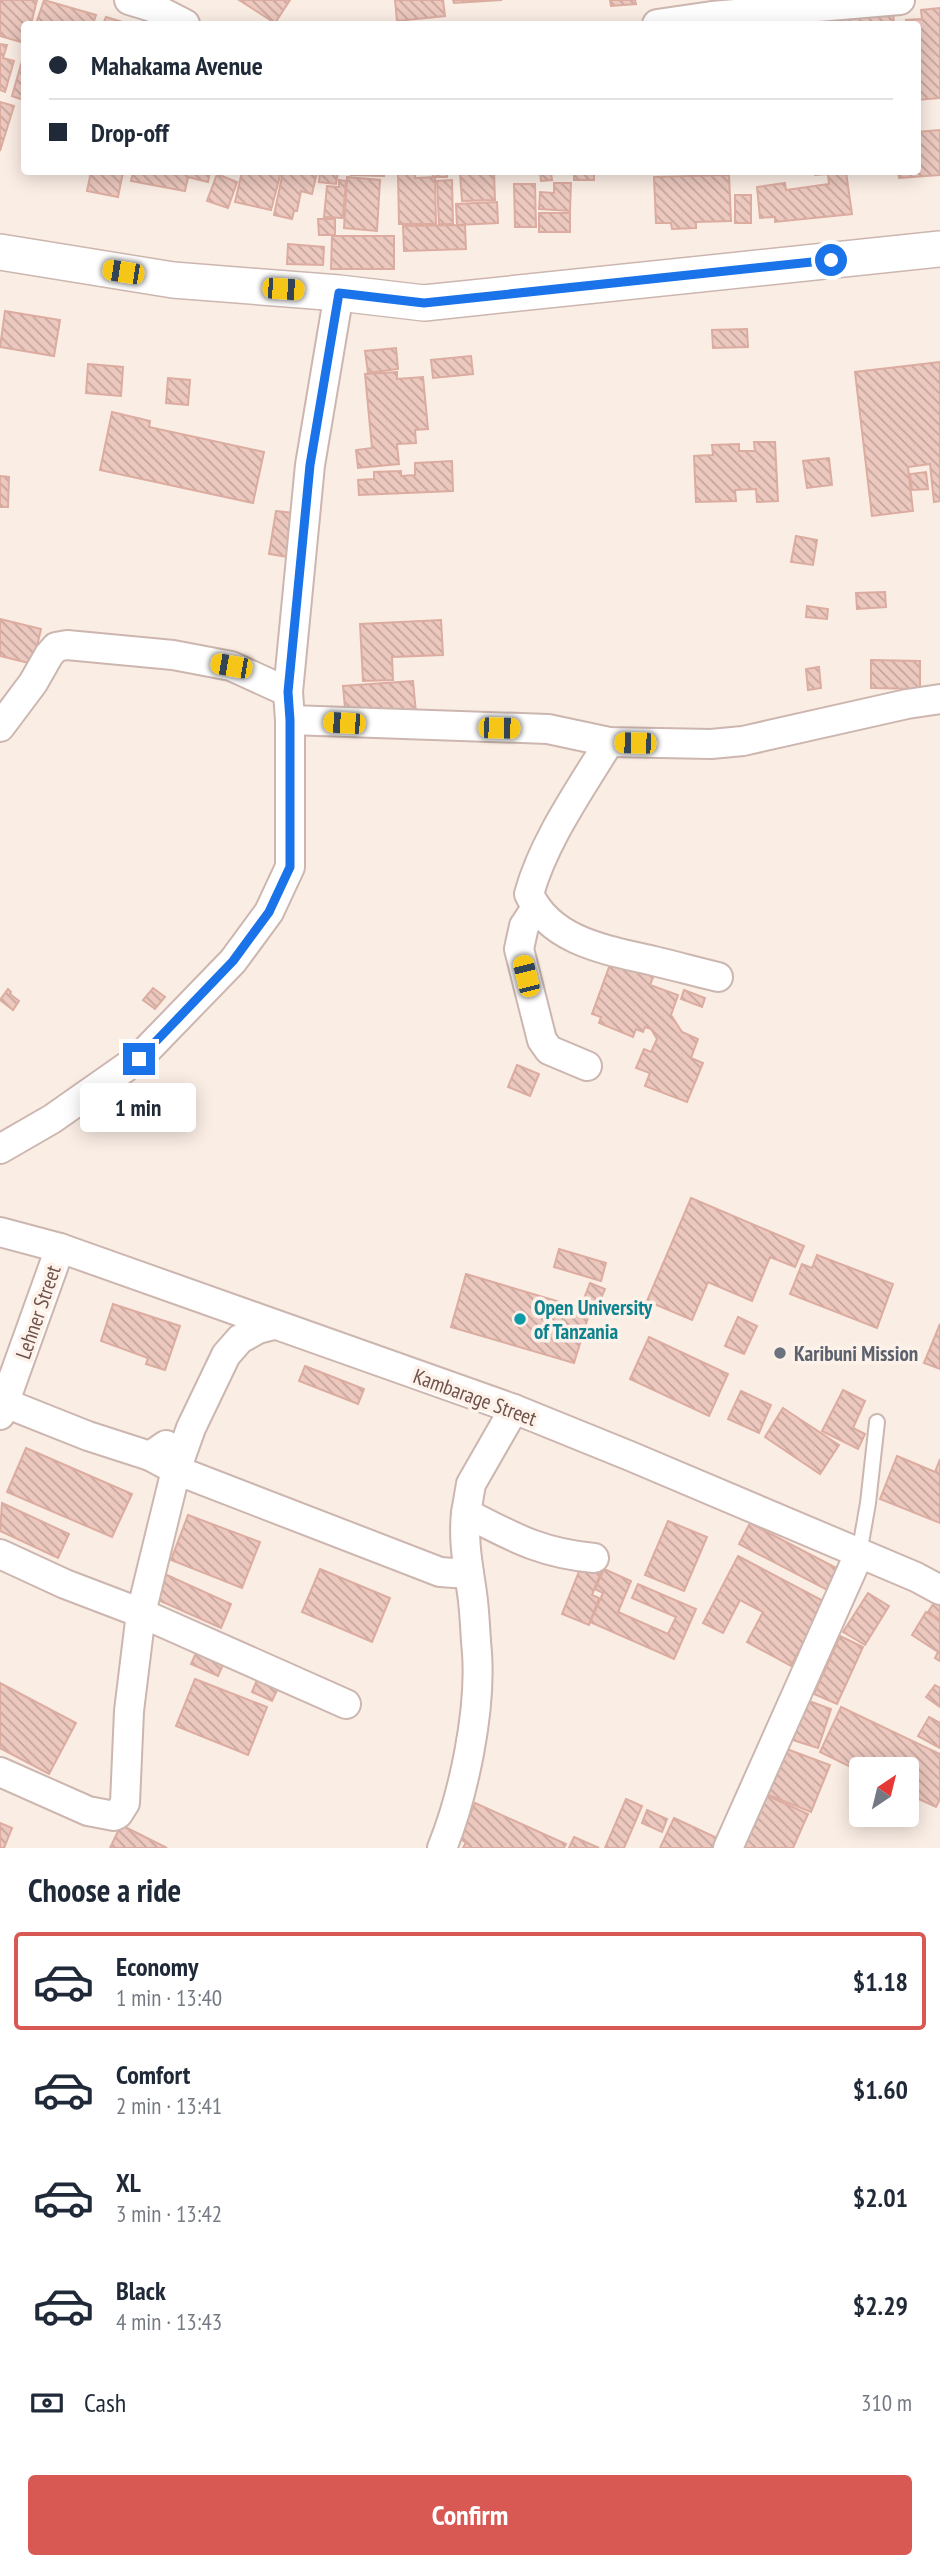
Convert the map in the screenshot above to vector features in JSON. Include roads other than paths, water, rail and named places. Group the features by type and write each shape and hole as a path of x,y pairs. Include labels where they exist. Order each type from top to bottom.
{"street":[{"path":"129,0 152,7 179,21"},
{"path":"678,21 900,0"},
{"path":"0,252 173,280 339,293 424,303 940,248"},
{"path":"0,1149 52,1119 139,1059 233,961 269,912 290,867 288,692 310,465 339,293"},
{"path":"0,727 33,683 49,655 56,647 67,645 173,655 231,666 288,692"},
{"path":"290,720 548,729 610,742 711,744 743,741 867,712 940,699"},
{"path":"610,742 568,810 534,876 529,894 536,908 561,930 592,947 718,977"},
{"path":"536,908 524,926 519,948 542,1040 549,1050 587,1066"},
{"name":"Kambarage Street","path":"0,1232 60,1248 514,1409 940,1590"},
{"name":"Lehner Street","path":"3,1409 60,1248"},
{"path":"0,1772 96,1814 118,1814 125,1803 129,1711 141,1613 176,1469 191,1428 226,1355 240,1339 258,1329 274,1325"},
{"path":"3,1409 150,1455 176,1469 440,1572 469,1574"},
{"path":"442,1848 464,1776 473,1724 477,1657 464,1542 466,1513 471,1484 514,1409"},
{"path":"150,1455 191,1428"},
{"path":"466,1513 528,1545 564,1555 594,1558"},
{"path":"0,1554 346,1704"},
{"path":"728,1848 859,1554"}],"lane":[{"path":"859,1554 877,1422"}],"place":[{"name":"Open University of Tanzania","path":"520,1319"},
{"name":"Karibuni Mission","path":"780,1353"}]}
